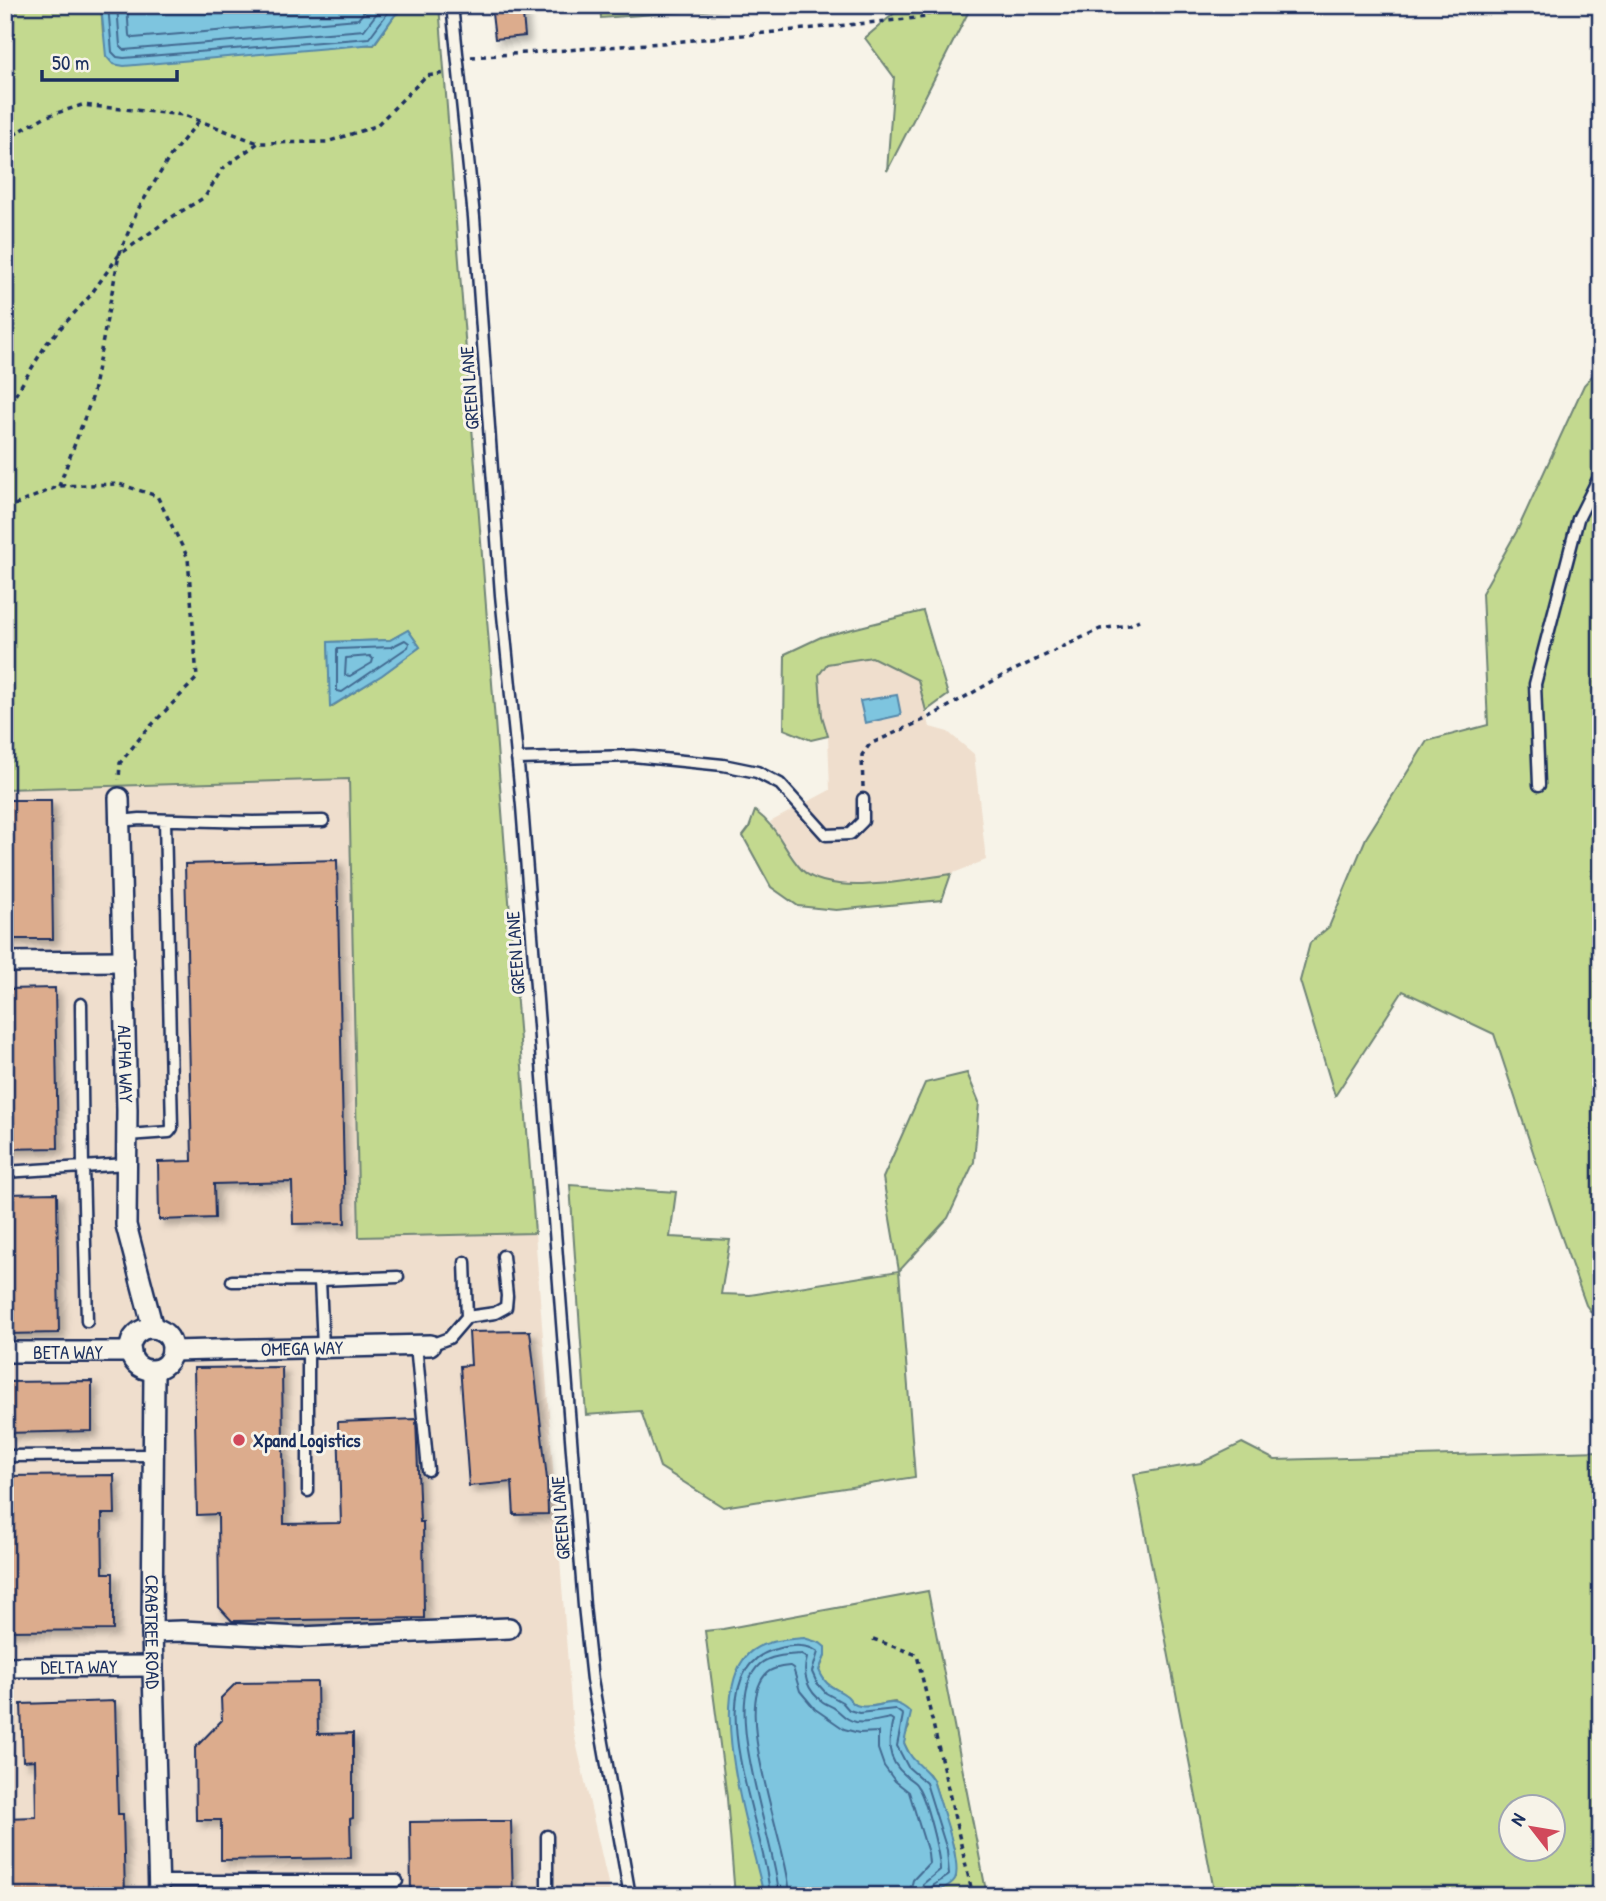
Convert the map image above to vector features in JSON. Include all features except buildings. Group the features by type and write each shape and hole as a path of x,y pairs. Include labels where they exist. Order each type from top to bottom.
{"street":[{"name":"ALPHA WAY","path":"119,798 127,1135 126,1226 153,1328"},
{"path":"5,962 124,961"},
{"path":"153,1328 168,1336 172,1351 165,1365 153,1370 136,1363 131,1352 134,1338 139,1332 153,1328"},
{"name":"OMEGA WAY","path":"172,1351 423,1345"},
{"name":"BETA WAY","path":"5,1352 131,1352"},
{"name":"CRABTREE ROAD","path":"153,1370 152,1632 158,1888"},
{"path":"152,1632 300,1637 509,1628"},
{"name":"DELTA WAY","path":"5,1667 153,1666"}],"lane":[{"name":"GREEN LANE","path":"452,5 474,217 501,595 517,759 584,1606 592,1680 630,1896"},
{"path":"1539,785 1535,684 1578,519 1601,473"},
{"path":"517,759 633,756 723,765 757,772 780,784 826,835 850,834 857,828 863,821 863,799"},
{"path":"127,1135 169,1132 172,1128 165,820"},
{"path":"120,821 323,821"},
{"path":"81,1004 87,1321"},
{"path":"5,1172 126,1164"},
{"path":"428,1470 423,1345 449,1338 467,1317 495,1313 506,1307 503,1256"},
{"path":"465,1262 467,1317"},
{"path":"232,1281 398,1277"},
{"path":"308,1491 320,1280"},
{"path":"5,1457 153,1455"},
{"path":"547,1836 547,1896"},
{"path":"158,1888 397,1881"}],"path":[{"path":"457,58 662,43 928,17 928,5"},
{"path":"5,140 44,117 82,105 184,115 258,143 327,142 376,126 426,76 458,71"},
{"path":"5,411 47,344 89,296 119,256 144,200 171,155 199,121"},
{"path":"59,486 92,398 119,256 172,217 205,197 222,169 258,143"},
{"path":"5,509 59,486 119,484 157,496 188,558 197,678 120,763 119,798"},
{"path":"863,799 862,755 870,744 928,718 1002,676 1100,629 1129,625 1139,620"},
{"path":"873,1639 917,1655 973,1896"}],"shaded area":[{"path":"872,657 918,680 930,727 948,732 974,754 986,860 951,874 874,885 824,883 803,871 770,822 830,790 828,736 822,716 819,674 826,664"},
{"path":"349,779 359,1237 535,1233 573,1729 611,1896 5,1896 5,789"}],"green space":[{"path":"5,5 101,5 103,33 374,45 395,15 408,5 439,5 535,1233 359,1237 349,779 5,789","holes":["408,630 420,647 382,675 331,707 328,642 390,640"]},
{"path":"600,5 779,5 601,18"},
{"path":"904,5 972,5 887,171 894,77 865,38"},
{"path":"1601,366 1601,1326 1586,1305 1494,1034 1403,991 1335,1096 1300,981 1310,943 1329,927 1366,838 1427,741 1488,725 1482,593 1518,529 1584,385"},
{"path":"923,611 948,695 926,711 918,680 872,657 827,664 819,675 822,716 828,736 811,740 784,729 785,654 821,637"},
{"path":"755,811 776,832 802,870 815,878 852,885 951,874 942,900 836,910 798,906 771,887 743,836"},
{"path":"967,1073 979,1102 974,1162 948,1218 899,1271 883,1178 925,1083"},
{"path":"570,1185 676,1192 670,1237 730,1240 721,1294 750,1295 899,1271 915,1477 723,1507 660,1467 641,1411 586,1415"},
{"path":"1242,1443 1275,1460 1601,1451 1601,1896 1215,1896 1134,1474 1201,1463"},
{"path":"928,1591 987,1896 933,1896 956,1877 954,1849 933,1780 914,1763 904,1743 909,1727 895,1702 859,1706 825,1681 819,1671 825,1656 825,1647 758,1865 764,1896 735,1896 727,1798 705,1631"}],"water":[{"path":"101,5 408,5 395,15 374,44 124,66 113,64 106,56"},
{"path":"408,630 420,647 382,675 330,707 328,642 390,640"},
{"path":"897,695 901,715 865,723 860,701"},
{"path":"804,1638 825,1647 825,1656 819,1670 822,1676 854,1704 868,1707 892,1703 911,1713 904,1743 910,1755 933,1780 956,1859 955,1879 933,1896 764,1896 735,1770 730,1703 736,1675 748,1654 767,1643"}],"place":[{"name":"Xpand Logistics","path":"239,1440"}]}
